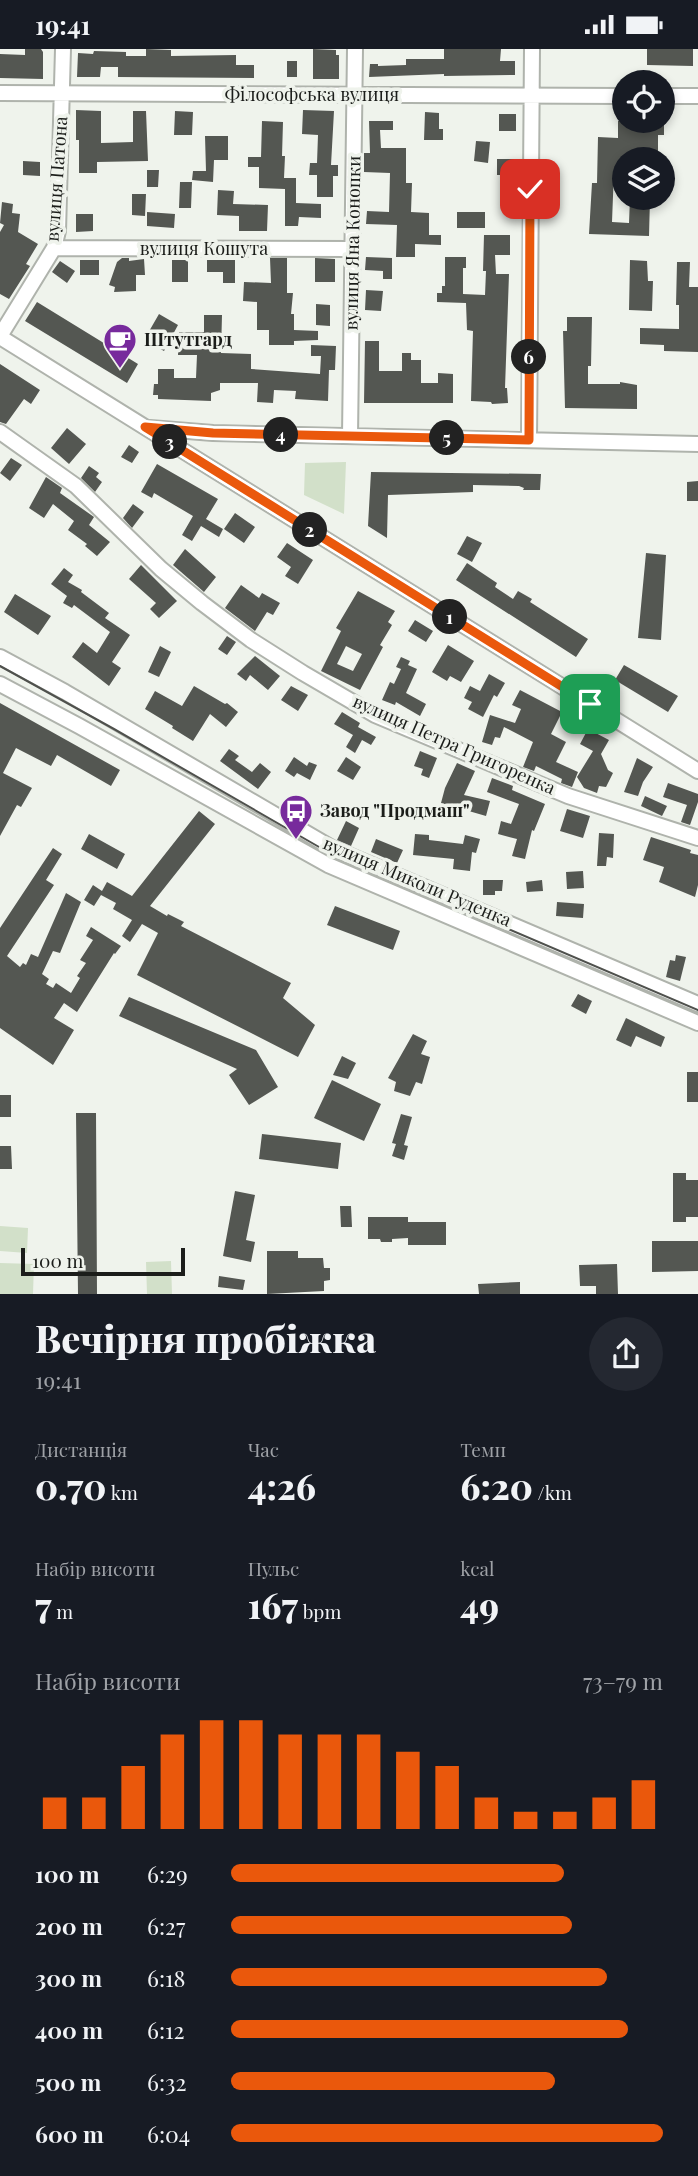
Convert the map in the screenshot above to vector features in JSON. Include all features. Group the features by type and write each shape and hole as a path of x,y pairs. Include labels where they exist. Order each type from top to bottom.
{"street":[{"name":"вулиця Патона","path":"0,337 54,249 58,231 63,49"},
{"name":"вулиця Яна Конопки","path":"350,436 355,49"},
{"path":"529,440 532,49"},
{"name":"Філософська вулиця","path":"0,93 612,96"},
{"path":"675,96 698,96"},
{"name":"вулиця Кошута","path":"54,249 353,249"},
{"path":"0,337 698,771"},
{"path":"145,427 213,433 698,444"},
{"name":"вулиця Петра Григоренка","path":"0,432 76,487 161,569 251,640 375,715 556,791 698,838"},
{"name":"вулиця Миколи Руденка","path":"0,657 332,848 698,1004"},
{"name":"вулиця Миколи Руденка","path":"0,684 328,865 698,1023"}],"green space":[{"path":"346,462 344,514 304,495 305,463"},
{"path":"0,1226 28,1228 27,1253 0,1251"},
{"path":"171,1261 172,1294 147,1294 146,1262"},
{"path":"0,1263 34,1264 33,1294 0,1294"}],"building":[{"path":"25,49 41,49 43,52 43,79 0,78 0,54 25,55"},
{"path":"146,49 171,50 171,56 236,55 236,65 254,65 254,78 118,77 118,67 101,67 100,77 77,77 78,53 126,52 126,56 146,56"},
{"path":"313,49 336,50 336,55 339,55 339,79 313,79"},
{"path":"444,49 501,49 500,61 515,61 515,75 369,77 370,64 406,65 406,59 444,59"},
{"path":"647,49 693,49 693,66 647,65"},
{"path":"287,61 297,61 297,77 287,77"},
{"path":"76,110 101,111 101,143 133,142 133,111 146,111 148,161 97,162 97,173 79,173"},
{"path":"303,110 334,111 331,165 338,165 338,176 333,176 333,197 317,197 317,175 309,175 310,163 317,163 318,135 302,134"},
{"path":"175,111 193,112 192,135 174,135"},
{"path":"425,112 439,113 439,129 443,129 443,140 424,140"},
{"path":"499,114 516,114 516,131 499,131"},
{"path":"262,121 283,122 284,178 296,178 296,203 321,204 321,218 299,217 298,226 285,226 285,189 259,188 259,167 248,167 248,157 261,157"},
{"path":"369,121 393,121 393,130 380,130 381,148 406,148 406,183 412,183 411,212 429,213 429,235 441,235 441,245 415,244 415,257 396,257 397,225 366,224 367,211 389,212 390,173 364,172 364,153 370,153"},
{"path":"618,133 664,133 658,135 658,147 612,147 612,222 629,223 630,210 650,210 649,236 589,234 592,183 597,183 598,137 618,138"},
{"path":"205,136 228,136 228,160 214,160 213,182 192,180 193,171 206,171"},
{"path":"476,141 490,142 488,163 474,161"},
{"path":"497,159 514,159 514,175 497,175"},
{"path":"23,161 40,162 40,176 23,175"},
{"path":"147,170 159,170 158,187 147,187"},
{"path":"180,182 192,182 191,208 179,208"},
{"path":"218,190 234,191 233,204 268,205 267,231 239,231 239,216 217,215"},
{"path":"132,194 146,194 145,216 132,215"},
{"path":"2,202 13,204 12,213 20,214 18,232 38,244 26,264 30,266 9,299 0,294 0,232 4,225 0,223"},
{"path":"147,212 175,214 174,228 147,226"},
{"path":"457,212 485,212 485,228 457,228"},
{"path":"76,214 93,214 93,231 76,232"},
{"path":"484,235 510,235 510,255 495,255 496,274 509,274 505,388 508,403 471,401 473,331 467,330 466,303 437,302 437,293 442,293 442,286 445,286 445,257 466,257 466,268 463,268 463,294 485,295"},
{"path":"366,257 392,258 392,279 383,279 383,271 365,270"},
{"path":"122,258 129,258 129,261 144,259 145,275 136,275 136,291 114,292 115,287 109,285 117,262"},
{"path":"270,258 287,258 287,293 293,293 291,314 294,314 294,330 318,331 318,340 294,341 294,345 269,345 269,330 257,330 257,302 243,301 244,282 271,283"},
{"path":"315,258 335,259 335,282 315,282"},
{"path":"80,260 99,260 99,275 80,275"},
{"path":"172,260 188,260 188,282 172,282"},
{"path":"207,260 235,260 235,283 223,283 223,272 207,272"},
{"path":"630,260 647,261 648,281 653,281 652,311 629,310"},
{"path":"60,261 75,271 67,283 52,272"},
{"path":"677,262 690,262 689,287 698,287 698,352 664,351 664,345 640,344 640,328 679,329 679,305 676,305"},
{"path":"366,290 383,291 381,311 365,310"},
{"path":"37,302 138,364 127,383 25,321"},
{"path":"316,304 330,305 330,326 316,325"},
{"path":"159,314 178,325 164,351 144,340"},
{"path":"204,315 222,315 221,353 251,354 251,369 320,374 321,356 311,356 311,345 336,346 335,370 329,370 328,401 295,399 296,391 274,390 273,403 257,402 258,383 220,383 220,390 211,393 211,401 158,399 158,395 153,395 154,384 158,384 158,369 174,369 174,378 196,378 197,355 178,355 179,332 204,332"},
{"path":"567,317 592,317 588,384 620,382 637,385 637,409 565,408 563,331 567,331"},
{"path":"365,341 379,341 379,371 402,371 402,353 411,353 411,360 421,360 421,383 438,383 438,373 453,374 453,403 364,403"},
{"path":"0,364 40,390 31,404 24,399 6,424 0,422"},
{"path":"67,428 86,444 69,464 51,448"},
{"path":"129,445 139,452 132,463 121,457"},
{"path":"11,458 22,465 10,481 0,473"},
{"path":"157,464 218,499 206,519 223,529 219,537 201,526 192,541 182,535 193,516 154,493 152,498 141,492"},
{"path":"89,466 99,473 96,477 102,482 95,492 81,478"},
{"path":"371,472 541,474 540,490 523,490 524,488 519,486 473,485 473,492 388,495 387,538 368,526"},
{"path":"46,477 62,488 60,493 94,517 89,525 110,542 97,556 85,546 87,544 68,530 74,521 53,504 44,518 29,508"},
{"path":"698,481 698,501 687,501 687,482"},
{"path":"133,504 144,512 132,528 123,518"},
{"path":"235,513 255,527 244,543 224,529"},
{"path":"467,536 482,543 472,562 457,554"},
{"path":"287,543 313,560 298,584 285,576 291,567 277,557"},
{"path":"185,549 216,577 204,592 173,565"},
{"path":"646,553 666,555 661,640 638,638"},
{"path":"467,563 497,583 495,587 513,599 518,591 532,599 530,602 588,639 576,657 456,580"},
{"path":"141,565 177,601 159,618 150,609 156,603 129,579"},
{"path":"64,568 73,575 68,582 109,613 105,618 130,635 112,662 121,668 109,686 72,657 83,642 97,653 110,632 74,605 72,608 63,603 67,596 51,584"},
{"path":"241,585 259,598 262,593 280,603 273,615 267,612 255,631 225,608"},
{"path":"358,591 395,611 388,622 392,625 380,645 383,647 360,690 321,671 341,631 336,628","holes":["346,646 362,654 353,671 337,664"]},
{"path":"15,594 51,616 38,635 4,612"},
{"path":"415,620 433,631 426,642 408,631"},
{"path":"227,636 236,642 227,655 218,649"},
{"path":"448,645 474,661 461,682 450,676 447,681 432,672"},
{"path":"160,646 171,652 159,677 148,672"},
{"path":"255,656 280,676 268,690 250,675 246,681 237,674"},
{"path":"401,657 410,661 408,665 417,669 406,693 426,704 420,716 396,702 395,705 382,700 390,682 394,684 401,669 396,667"},
{"path":"624,665 678,696 668,712 615,680"},
{"path":"489,674 505,683 497,697 494,695 483,717 468,709 472,702 464,698 470,686 480,691"},
{"path":"194,686 227,703 238,712 226,727 210,714 193,741 145,709 155,691 182,706"},
{"path":"291,686 308,695 298,711 281,700"},
{"path":"520,690 562,712 551,734 566,742 556,762 578,772 572,787 536,766 534,771 523,767 533,742 504,727 500,738 495,737 492,745 482,742 490,715 515,723 521,709 512,705"},
{"path":"0,703 120,770 111,786 57,755 51,766 16,748 3,773 32,788 21,807 17,805 0,836"},
{"path":"342,712 360,723 358,727 376,737 371,745 362,740 355,753 346,747 353,735 334,724"},
{"path":"588,729 609,740 601,754 608,770 613,773 606,787 599,786 597,793 584,788 577,777 593,751 580,744"},
{"path":"229,749 239,756 235,760 252,772 260,763 271,772 258,789 220,761"},
{"path":"420,751 437,758 429,778 421,775 423,769 414,766"},
{"path":"294,757 307,766 309,762 317,765 310,780 297,773 294,777 285,771"},
{"path":"346,757 361,767 353,780 337,771"},
{"path":"637,758 653,767 638,796 624,792"},
{"path":"457,763 475,771 464,795 490,801 486,816 441,803"},
{"path":"492,778 545,804 534,831 532,830 525,859 512,856 517,839 498,834 501,821 511,824 519,804 487,792"},
{"path":"668,783 698,794 690,825 681,822 687,805 663,797"},
{"path":"645,796 667,806 662,816 641,806"},
{"path":"567,809 590,816 583,838 560,831"},
{"path":"199,811 215,824 150,906 184,922 181,926 291,983 283,998 315,1025 298,1057 137,975 158,933 142,924 130,942 122,936 132,920 113,909 116,903 101,895 94,906 84,900 93,885 102,891 107,882 132,896"},
{"path":"346,821 359,828 351,846 337,840"},
{"path":"599,833 614,834 613,858 607,857 606,866 597,866"},
{"path":"89,834 125,854 117,869 81,849"},
{"path":"415,834 429,835 429,840 463,844 465,835 480,839 476,853 472,852 470,871 453,869 454,859 413,855"},
{"path":"651,837 691,850 690,853 698,855 698,885 695,897 659,882 664,867 643,860"},
{"path":"376,839 403,850 397,863 371,852"},
{"path":"53,848 62,854 46,880 54,885 7,956 20,967 23,963 26,965 31,954 38,957 66,893 81,902 60,953 53,951 42,974 49,979 46,984 53,988 56,983 71,993 80,978 77,976 86,963 80,960 93,940 86,936 91,927 121,946 77,1012 64,1003 54,1018 74,1030 53,1065 0,1028 0,928"},
{"path":"583,871 584,888 567,889 566,872"},
{"path":"483,880 503,880 502,891 495,891 495,895 483,895"},
{"path":"542,880 543,891 527,892 526,882"},
{"path":"557,902 584,904 583,918 556,916"},
{"path":"335,906 400,931 393,950 327,925"},
{"path":"676,955 686,957 680,981 666,977 670,960 675,961"},
{"path":"578,994 592,1001 586,1014 571,1006"},
{"path":"129,997 256,1050 278,1087 249,1105 229,1075 237,1069 119,1016"},
{"path":"626,1018 665,1037 661,1047 636,1036 631,1047 616,1040"},
{"path":"413,1034 427,1041 421,1054 430,1057 422,1084 416,1082 410,1096 394,1091 396,1082 388,1078"},
{"path":"342,1056 356,1063 348,1079 333,1075"},
{"path":"687,1072 698,1072 698,1102 687,1102"},
{"path":"332,1080 381,1104 364,1141 314,1118"},
{"path":"0,1095 11,1095 11,1117 0,1117"},
{"path":"76,1113 96,1113 97,1294 78,1294"},
{"path":"401,1114 412,1117 404,1145 408,1146 404,1160 392,1156 396,1144 392,1143"},
{"path":"262,1134 341,1143 338,1169 259,1159"},
{"path":"0,1146 11,1146 12,1169 0,1169"},
{"path":"673,1173 686,1173 686,1180 698,1180 698,1217 686,1217 686,1222 673,1222"},
{"path":"235,1191 255,1195 246,1240 255,1242 251,1262 223,1256"},
{"path":"340,1206 351,1206 352,1227 341,1227"},
{"path":"368,1217 408,1217 408,1222 446,1222 446,1245 408,1245 408,1238 392,1239 392,1242 368,1239"},
{"path":"652,1241 698,1241 698,1271 652,1272"},
{"path":"267,1251 298,1251 298,1258 323,1258 324,1268 330,1268 330,1280 324,1281 324,1291 267,1294"},
{"path":"617,1264 618,1294 596,1294 596,1286 580,1286 579,1265"},
{"path":"219,1276 245,1280 243,1290 218,1287"},
{"path":"520,1282 520,1294 479,1294 478,1284"}],"tram line":[{"path":"0,666 326,851 698,1010"}],"place":[{"name":"Штутгард","path":"120,370"},
{"name":"Завод \"Продмаш\"","path":"296,841"}],"route":[{"path":"530,189 529,440 213,433 145,427 590,704"}]}
